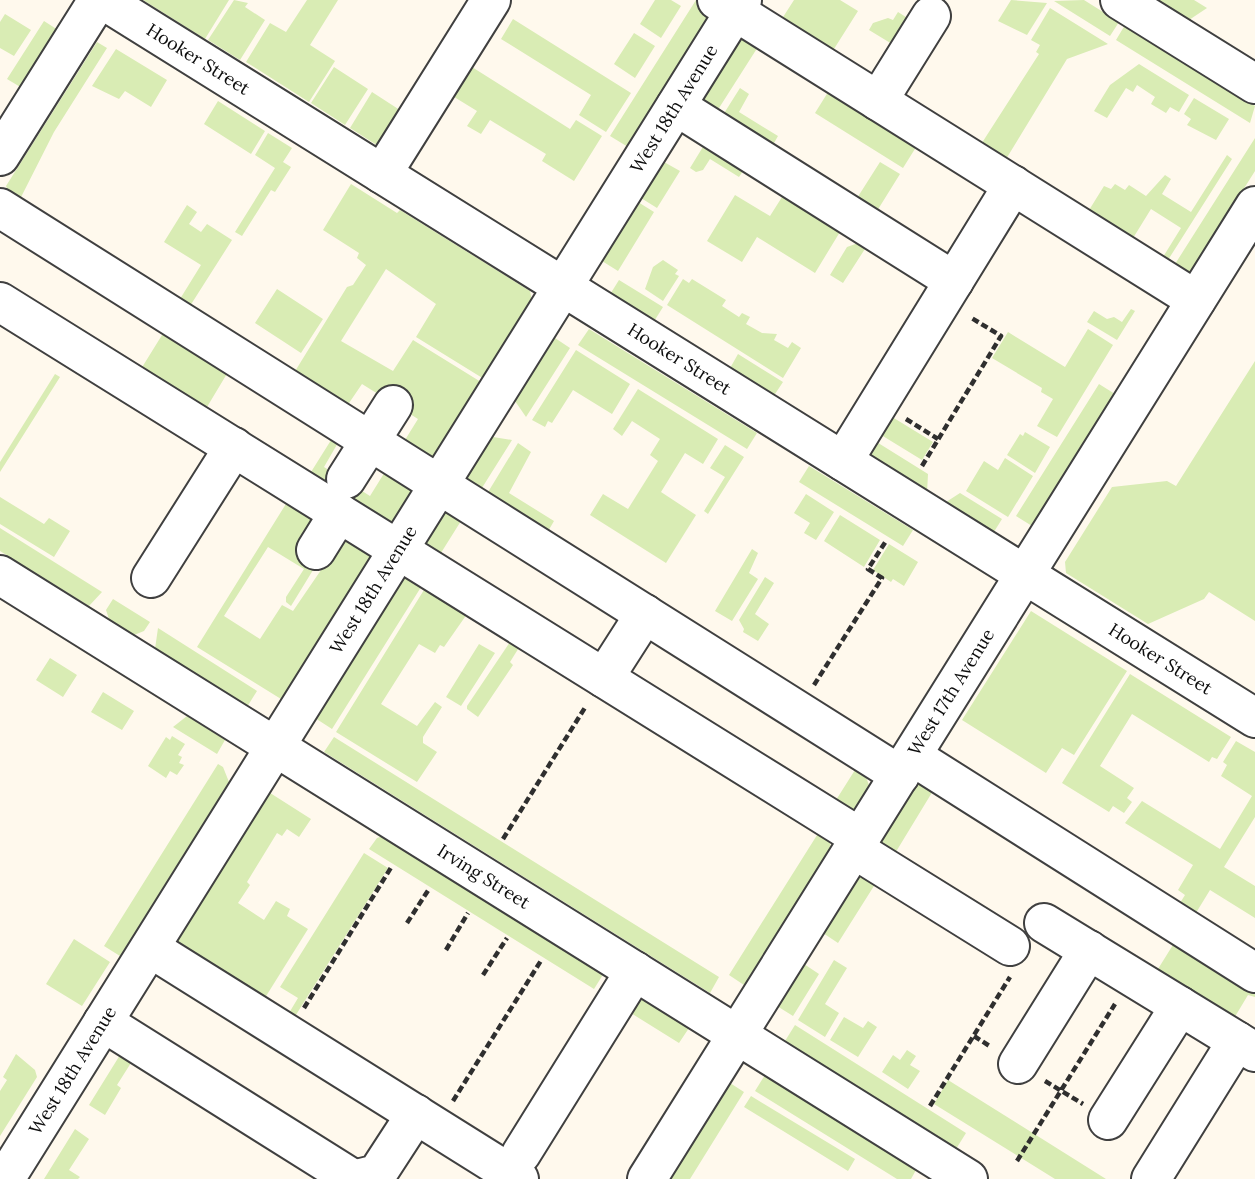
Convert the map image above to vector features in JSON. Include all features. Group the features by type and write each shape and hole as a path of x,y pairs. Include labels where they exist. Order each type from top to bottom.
{"street":[{"path":"0,156 101,0"},
{"name":"Hooker Street","path":"101,0 1255,718"},
{"path":"382,174 491,0"},
{"path":"1121,0 1255,84"},
{"path":"731,4 878,101 1196,300"},
{"name":"West 18th Avenue","path":"5,1179 676,106 731,4"},
{"path":"878,101 931,16"},
{"path":"676,106 948,290"},
{"path":"843,461 1013,185"},
{"name":"West 17th Avenue","path":"647,1179 1255,206"},
{"path":"0,208 798,710 906,765 1255,973"},
{"path":"0,302 234,447 342,496 398,550 604,678 857,843 1013,957"},
{"path":"316,550 370,441 393,405"},
{"path":"151,578 234,447"},
{"name":"Irving Street","path":"0,575 968,1179"},
{"path":"604,678 645,614"},
{"path":"1044,923 1246,1046 1151,1179"},
{"path":"150,948 426,1121 520,1167 635,971"},
{"path":"1018,1064 1089,950"},
{"path":"1108,1120 1180,1006"},
{"path":"103,1022 355,1179 377,1174 426,1121"}],"path":[{"path":"922,466 1001,335 948,290"},
{"path":"798,710 882,578 868,569 886,541"},
{"path":"503,839 604,678"},
{"path":"287,1034 392,866"},
{"path":"408,923 429,889"},
{"path":"446,950 468,913"},
{"path":"483,975 507,938"},
{"path":"930,1106 1013,957"},
{"path":"426,1121 542,959"},
{"path":"1017,1161 1132,976"}],"green space":[{"path":"143,0 229,0 205,39"},
{"path":"234,0 248,3 245,7 265,20 240,60 208,40"},
{"path":"307,0 338,0 310,45 335,61 309,102 246,62 270,23 286,32"},
{"path":"655,0 671,0 681,6 661,38 640,24"},
{"path":"696,0 703,0 712,12 628,147 610,136"},
{"path":"794,0 840,0 858,11 827,60 776,28"},
{"path":"1011,0 1047,3 1027,35 998,21"},
{"path":"1084,0 1119,22 1110,36 1054,1"},
{"path":"1158,0 1194,0 1207,8 1189,20"},
{"path":"1050,8 1108,44 1067,59 1003,164 978,149 1039,54 1036,52 1040,45 1031,40"},
{"path":"898,12 909,19 892,44 869,30 873,23 888,18 893,20"},
{"path":"5,14 31,30 14,56 0,48 0,22"},
{"path":"513,19 631,93 606,132 579,115 591,95 501,39"},
{"path":"44,21 58,30 22,88 7,79"},
{"path":"1125,25 1255,106 1250,123 1116,40"},
{"path":"634,33 655,46 635,78 614,64"},
{"path":"743,36 763,39 712,119 701,103"},
{"path":"97,42 107,48 54,132 16,207 6,186"},
{"path":"116,49 167,80 151,107 125,91 119,99 92,86"},
{"path":"464,62 570,129 576,120 602,136 574,181 542,161 546,154 490,120 481,134 467,126 477,111 446,92"},
{"path":"1139,64 1189,95 1179,112 1170,107 1166,113 1151,104 1155,97 1137,85 1133,92 1126,88 1107,118 1094,111 1110,85"},
{"path":"334,67 368,89 345,125 311,103"},
{"path":"740,88 749,94 739,112 778,136 766,157 716,126"},
{"path":"830,89 918,144 903,168 815,113"},
{"path":"372,92 406,114 383,149 350,128"},
{"path":"1194,98 1229,119 1216,140 1187,125 1191,119 1184,114"},
{"path":"218,101 265,131 251,154 204,124"},
{"path":"268,133 292,148 283,162 291,167 275,192 271,190 242,236 235,232 275,168 255,155"},
{"path":"709,137 749,162 739,177 710,159 703,170 696,172 690,168"},
{"path":"1255,138 1255,171 1185,282 1170,272"},
{"path":"1227,155 1232,159 1168,260 1163,257 1181,228 1151,209 1130,243 1086,215 1104,186 1111,189 1115,184 1125,190 1129,185 1146,196 1165,175 1171,179 1162,194 1191,212"},
{"path":"664,162 680,171 657,208 641,198"},
{"path":"880,162 900,174 872,219 852,206"},
{"path":"351,184 397,213 400,210 530,291 532,302 484,379 416,337 436,304 386,269 341,341 393,371 413,340 481,382 429,466 400,448 418,419 362,384 347,406 289,381 347,287 353,285 366,265 357,258 359,253 323,230"},
{"path":"789,186 846,222 815,273 757,237 742,262 707,241 735,195 770,216"},
{"path":"638,202 654,212 618,271 602,261"},
{"path":"187,205 197,212 189,224 201,232 207,224 232,240 190,306 180,299 201,265 164,242"},
{"path":"872,238 843,283 830,275 847,247"},
{"path":"663,260 678,270 675,274 679,276 663,301 645,289 653,267"},
{"path":"683,279 689,283 692,279 726,300 722,306 739,317 742,313 750,317 746,324 762,333 777,334 774,340 788,348 792,342 801,348 783,378 667,305"},
{"path":"619,280 663,307 653,323 609,296"},
{"path":"277,289 323,319 301,353 255,323"},
{"path":"1131,309 1135,311 1117,340 1087,322 1094,311 1107,319 1114,317 1122,322"},
{"path":"167,327 231,367 207,407 311,472 333,437 339,441 324,467 370,496 388,467 417,484 386,533 136,377"},
{"path":"589,329 757,433 747,449 578,345"},
{"path":"1088,329 1113,345 1057,437 1037,426 1053,399 1041,392 1042,388 992,358 1008,332 1065,367"},
{"path":"555,338 570,348 526,417 515,401"},
{"path":"576,350 630,384 612,414 573,390 552,423 548,421 545,427 532,420"},
{"path":"738,354 783,382 773,397 729,370"},
{"path":"1255,361 1255,621 1209,592 1204,599 1148,624 1066,573 1065,562 1112,487 1167,481 1176,486"},
{"path":"55,374 60,377 0,472 0,462"},
{"path":"1099,384 1115,394 1032,526 1016,516"},
{"path":"638,389 718,439 703,464 685,453 661,492 696,515 666,563 590,515 603,494 628,509 658,461 650,455 660,439 632,421 622,436 613,429"},
{"path":"884,412 933,442 922,460 873,430"},
{"path":"1025,432 1050,447 1035,473 1007,455 1020,434 1023,436"},
{"path":"867,436 928,474 927,493 858,450"},
{"path":"493,437 512,440 475,499 459,490"},
{"path":"518,443 531,452 509,493 554,521 543,540 482,502"},
{"path":"725,445 744,457 708,514 704,511 725,477 710,468"},
{"path":"1005,458 1033,476 1008,517 966,491 984,461 998,470"},
{"path":"809,466 913,530 903,546 799,482"},
{"path":"960,493 1002,519 992,535 943,504"},
{"path":"806,494 834,512 816,540 804,533 810,523 794,513"},
{"path":"0,497 44,524 49,518 70,531 54,557 0,524"},
{"path":"289,499 315,516 299,543 321,557 291,606 286,602 286,597 304,569 268,547 224,616 260,639 282,605 293,611 347,532 375,550 281,699 197,647"},
{"path":"450,503 466,513 434,564 418,554"},
{"path":"840,515 880,540 864,567 824,541"},
{"path":"0,528 102,592 89,606 0,551"},
{"path":"889,544 918,562 904,586 893,579 891,582 873,570"},
{"path":"752,549 758,553 749,573 758,579 732,621 715,611"},
{"path":"408,569 428,576 332,729 315,718"},
{"path":"432,577 474,604 444,647 440,645 435,653 419,644 381,704 417,726 435,702 442,707 423,737 423,743 437,752 417,782 336,732"},
{"path":"765,577 774,583 755,614 769,624 758,641 743,632 739,620"},
{"path":"113,599 150,622 144,631 134,635 109,619 106,610"},
{"path":"1031,611 1127,671 1074,755 1062,748 1046,773 962,720"},
{"path":"158,628 257,691 247,707 155,649"},
{"path":"516,633 525,638 510,662 513,665 478,717 467,709 467,706"},
{"path":"479,644 495,653 461,706 446,697"},
{"path":"50,658 77,675 63,697 36,680"},
{"path":"1130,674 1231,737 1217,759 1212,757 1209,762 1132,714 1100,766 1134,788 1127,798 1132,802 1124,813 1113,806 1109,812 1062,783"},
{"path":"103,692 134,711 122,730 91,712"},
{"path":"187,716 225,740 217,754 173,727"},
{"path":"172,736 185,744 178,755 182,757 179,763 184,765 177,775 170,771 166,778 148,766 166,737 170,740"},
{"path":"334,737 719,977 710,993 324,752"},
{"path":"1236,741 1255,752 1255,817 1224,867 1255,886 1255,918 1210,890 1191,921 1175,911 1185,895 1178,890 1193,865 1125,823 1142,801 1220,849 1252,796 1221,776 1227,765 1223,762"},
{"path":"860,762 869,785 849,819 831,808"},
{"path":"218,764 223,767 229,782 120,956 104,946"},
{"path":"919,781 939,781 894,855 880,842"},
{"path":"267,791 311,819 299,837 287,829 282,836 277,833 247,882 250,885 238,903 264,920 276,901 290,909 287,916 308,929 258,1009 174,941"},
{"path":"824,824 831,847 744,985 729,975"},
{"path":"383,836 604,973 594,989 369,849 377,838"},
{"path":"364,853 388,868 289,1026 283,1023 298,998 280,987"},
{"path":"858,878 879,878 838,943 823,933"},
{"path":"1181,932 1255,977 1255,997 1248,995 1233,1020 1153,977"},
{"path":"74,939 110,962 82,1006 46,984"},
{"path":"834,960 847,968 825,1004 839,1013 825,1037 798,1020"},
{"path":"804,964 819,974 793,1016 777,1006"},
{"path":"636,994 689,1028 679,1043 626,1010"},
{"path":"844,1017 863,1028 868,1021 877,1027 858,1057 830,1040"},
{"path":"795,1025 966,1133 956,1149 785,1041"},
{"path":"907,1050 916,1056 910,1065 920,1071 908,1089 882,1072 893,1055 900,1060"},
{"path":"16,1054 35,1070 37,1077 0,1136 0,1091 7,1080 3,1077"},
{"path":"120,1055 136,1055 117,1085 121,1088 105,1115 89,1105"},
{"path":"765,1075 916,1170 911,1179 897,1179 755,1091"},
{"path":"948,1080 1106,1179 1055,1179 934,1104"},
{"path":"730,1083 744,1092 690,1179 670,1179"},
{"path":"751,1096 855,1159 848,1171 744,1107"},
{"path":"75,1129 89,1139 69,1170 80,1177 44,1179"}]}
